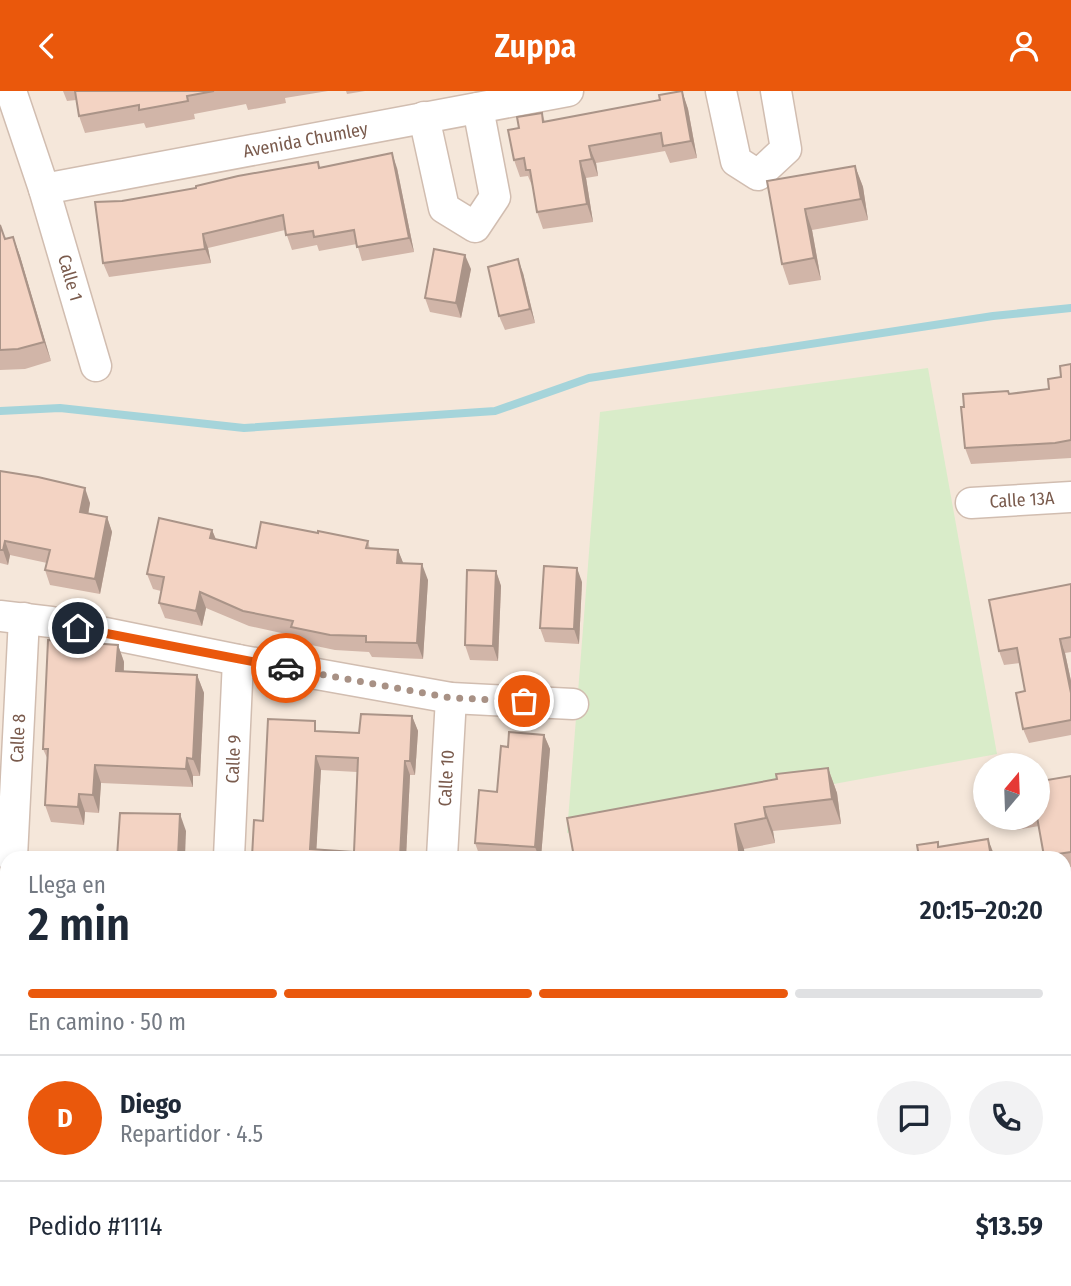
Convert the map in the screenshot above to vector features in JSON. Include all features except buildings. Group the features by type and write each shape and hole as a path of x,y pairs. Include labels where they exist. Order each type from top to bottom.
{"street":[{"name":"Calle 1","path":"11,91 44,189 96,366"},
{"name":"Avenida Chumley","path":"44,189 568,91"},
{"path":"721,91 736,161 758,175 786,149 776,91"},
{"path":"424,117 444,208 475,227 495,197 478,107"},
{"name":"Calle 13A","path":"971,503 1071,497"},
{"path":"12,617 451,698 573,704"},
{"name":"Calle 8","path":"12,617 12,851"},
{"name":"Calle 9","path":"229,851 238,660"},
{"name":"Calle 10","path":"442,851 451,698"}],"shaded area":[{"path":"0,91 1071,91 1071,851 0,851"}],"green space":[{"path":"928,368 997,753 973,753 973,758 567,833 600,412"}],"waterway":[{"path":"0,411 60,408 244,428 495,411 589,378 993,316 1071,308"}],"way so far":[{"path":"286,668 451,698 524,701"}],"route":[{"path":"78,628 286,668"}]}
